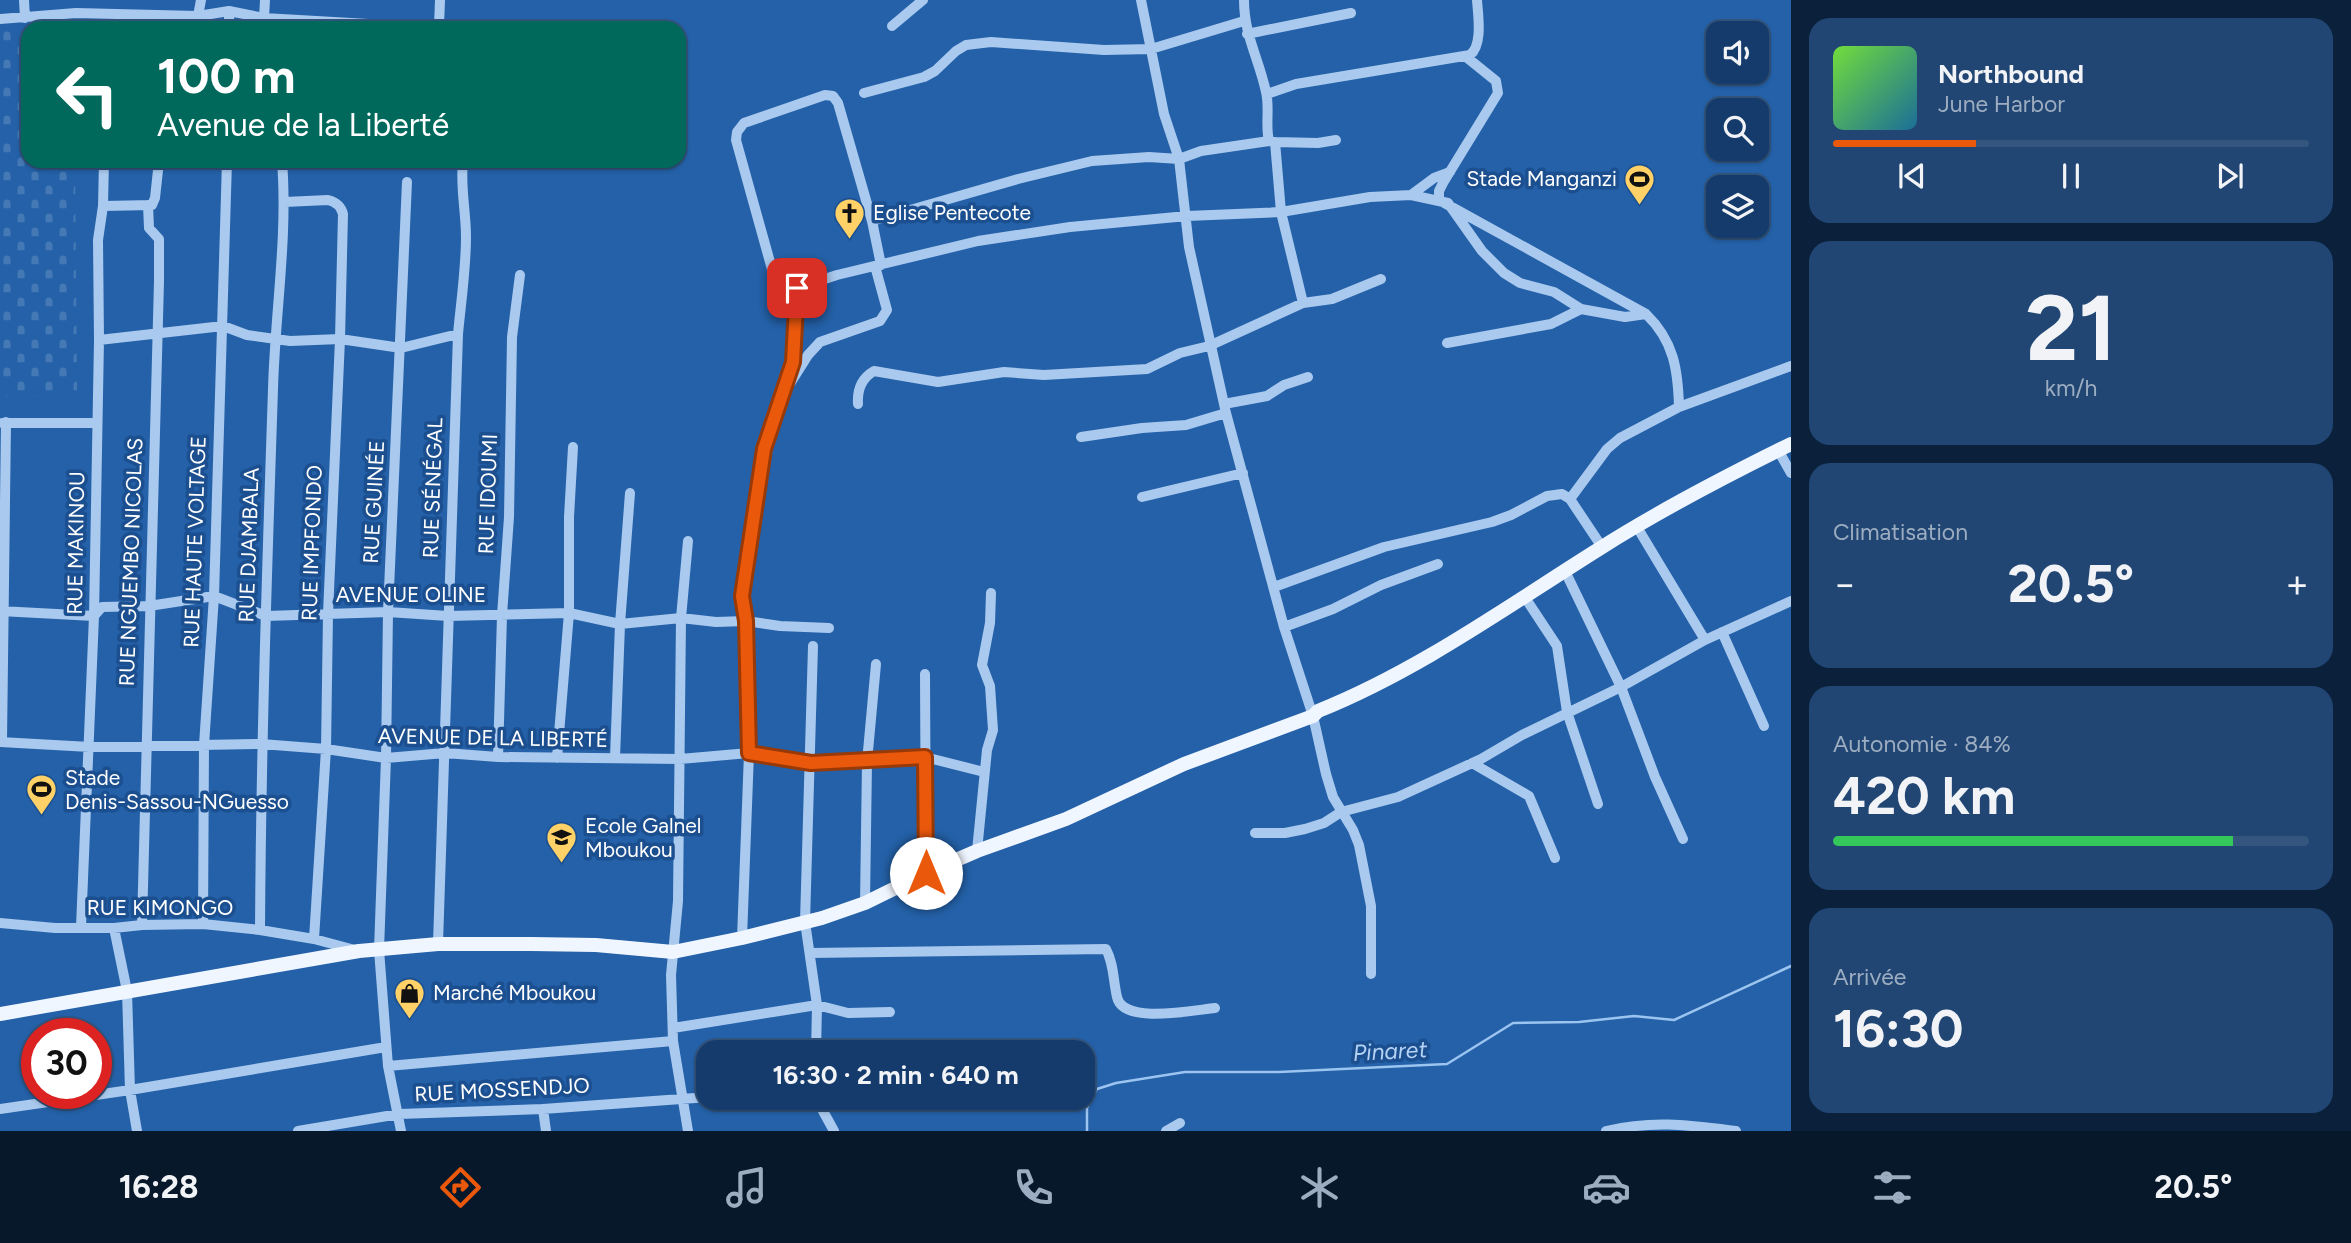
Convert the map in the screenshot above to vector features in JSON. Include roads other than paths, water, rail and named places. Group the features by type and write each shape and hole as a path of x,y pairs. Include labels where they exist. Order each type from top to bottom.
{"main road":[{"path":"0,1014 359,951 438,944 596,945 673,952 805,922 864,903 977,851 1066,819 1184,764 1313,716 1318,711 1360,693 1432,654 1602,547 1784,447"}],"street":[{"path":"24,0 25,18"},
{"path":"76,13 77,0"},
{"path":"140,0 140,14"},
{"path":"198,16 201,0"},
{"path":"264,18 265,0"},
{"path":"439,21 440,0"},
{"path":"892,26 923,0"},
{"path":"1141,0 1164,114 1179,159 1189,247 1225,409 1284,627 1313,716 1333,797 1359,845 1371,906 1371,974"},
{"path":"1244,0 1247,34 1267,94 1266,127 1272,142 1281,212 1303,303"},
{"path":"1267,94 1296,84 1465,56 1474,52 1477,0"},
{"path":"229,11 229,21"},
{"path":"170,21 229,11 276,21"},
{"path":"0,19 76,13 93,20 140,14 162,21"},
{"path":"1247,34 1351,13"},
{"path":"864,93 924,77 936,71 966,45 991,42 1104,50 1151,48 1244,21"},
{"path":"1465,56 1496,80 1498,93 1439,191 1439,200 1646,314 1659,327 1671,350 1678,374 1679,407"},
{"path":"784,391 820,342 880,321 887,310 878,265 872,221 838,103 832,96 825,95 744,123 737,132 736,140 775,280 779,286 797,288 878,265 1000,237 1070,227 1187,216 1281,212 1370,197 1410,195 1448,203 1482,251 1504,274 1520,283 1554,292 1581,309 1625,317 1646,314"},
{"path":"872,221 1018,179 1092,161 1179,159 1201,151 1272,142 1318,143 1336,140"},
{"name":"RUE MAKINOU","path":"81,927 94,616 98,240 103,206 104,168"},
{"name":"RUE NGUEMBO NICOLAS","path":"142,925 159,239 149,228 158,168"},
{"name":"RUE HAUTE VOLTAGE","path":"203,924 204,745 214,596 227,168"},
{"name":"RUE DJAMBALA","path":"260,930 261,744 275,339 285,202 283,168"},
{"name":"RUE SÉNÉGAL","path":"438,944 458,334 466,251 462,168"},
{"path":"1410,195 1434,178 1451,171"},
{"name":"RUE GUINÉE","path":"401,1131 388,1066 379,950 388,612 408,182"},
{"name":"RUE IMPFONDO","path":"285,202 328,200 341,208 340,339 328,614 326,749 314,939"},
{"path":"103,206 151,204"},
{"name":"RUE IDOUMI","path":"498,757 502,615 509,517 512,337 520,275"},
{"path":"858,404 860,385 874,370 938,383 1004,372 1044,374 1133,372 1147,369 1181,353 1209,346 1303,303 1332,299 1381,278"},
{"path":"742,937 749,753 746,621 742,596 764,449 793,362 797,288"},
{"path":"1447,343 1551,324 1581,309"},
{"path":"99,340 223,326 247,335 290,341 340,339 401,348 458,334"},
{"path":"1570,499 1607,449 1620,438 1679,407 1791,366"},
{"path":"1081,437 1186,425 1267,396 1284,385 1308,377"},
{"path":"1,742 3,423 97,423"},
{"path":"557,758 569,613 569,517 573,447"},
{"path":"1784,447 1791,472"},
{"path":"1142,497 1243,473"},
{"path":"615,758 620,624 630,493"},
{"path":"1274,587 1384,547 1492,522 1547,496 1562,494 1570,499 1602,547"},
{"path":"1637,527 1705,640"},
{"path":"688,541 681,618 678,901 671,975 673,1041 688,1131"},
{"path":"1284,627 1333,609 1381,585 1438,564"},
{"path":"1565,571 1621,687 1683,839"},
{"path":"977,851 984,772 993,730 990,687 982,665 990,623 991,593"},
{"path":"2,611 94,616 102,607 149,606 214,596"},
{"name":"AVENUE OLINE","path":"214,596 266,617 388,612 448,616 569,613 620,624 681,618 829,628"},
{"path":"1524,596 1557,646 1567,712 1598,804"},
{"path":"1255,833 1284,833 1305,829 1324,823 1341,812 1398,797 1472,763 1567,712 1621,687 1705,640 1791,601"},
{"path":"1723,632 1764,726"},
{"path":"813,646 805,922 817,1005 816,1040"},
{"path":"864,903 867,762 876,664"},
{"path":"926,674 926,873"},
{"name":"AVENUE DE LA LIBERTÉ","path":"1,742 90,747 261,744 326,749 386,758 445,753 498,757 680,760 749,753 811,763 925,757 984,772"},
{"path":"1472,763 1529,796 1555,858"},
{"name":"RUE KIMONGO","path":"0,923 55,928 203,924 314,939 359,951"},
{"path":"114,928 127,991 130,1090 137,1131"},
{"path":"810,953 1106,949 1111,959 1117,1001 1124,1008 1145,1014 1215,1008"},
{"path":"673,1028 817,1005 848,1013 890,1012"},
{"path":"388,1066 673,1041"},
{"path":"0,1109 386,1047"},
{"name":"RUE MOSSENDJO","path":"298,1131 399,1114 543,1109 696,1098"},
{"path":"543,1109 546,1131"},
{"path":"823,1110 834,1131"},
{"path":"1166,1131 1180,1123"},
{"path":"1606,1131 1634,1124 1671,1123 1735,1131"}],"waterway":[{"name":"Pinaret","path":"1087,1131 1087,1108 1097,1089 1116,1083 1185,1072 1279,1072 1447,1064 1513,1023 1579,1022 1634,1016 1674,1020 1791,966"}],"place":[{"name":"Stade Manganzi","path":"1640,206"},
{"name":"Eglise Pentecote","path":"850,240"},
{"name":"Stade Denis-Sassou-NGuesso","path":"42,817"},
{"name":"Ecole Galnel Mboukou","path":"562,865"},
{"name":"Marché Mboukou","path":"410,1020"}]}
